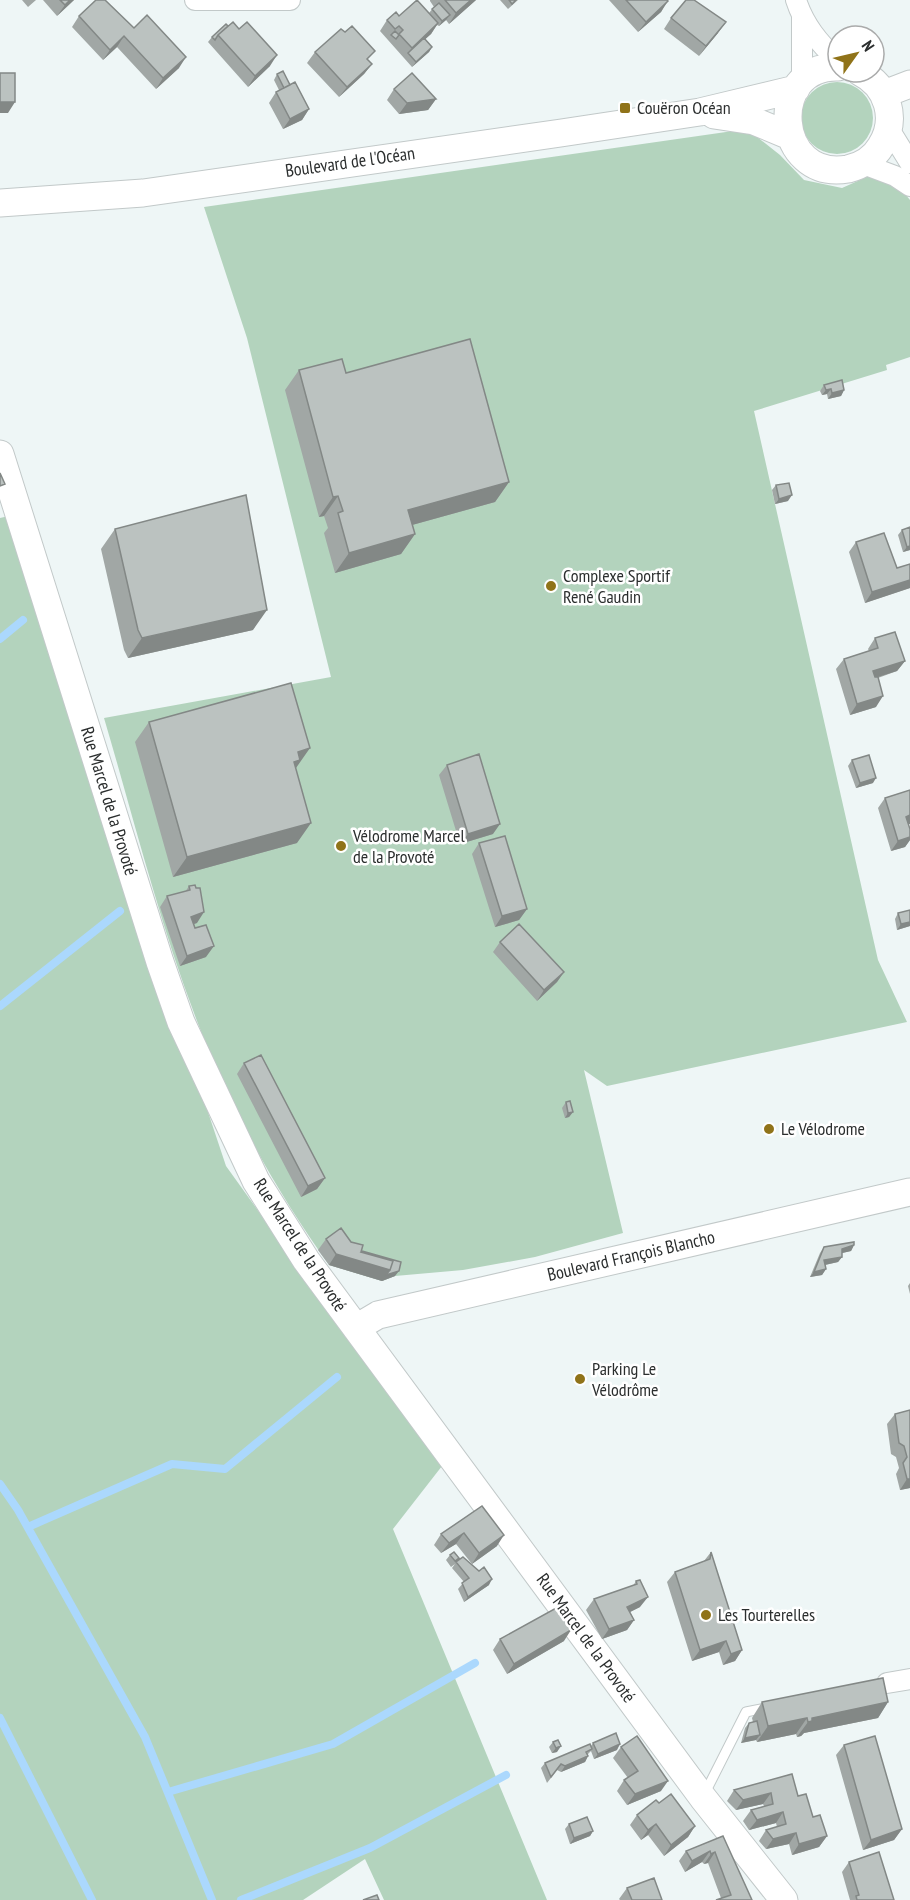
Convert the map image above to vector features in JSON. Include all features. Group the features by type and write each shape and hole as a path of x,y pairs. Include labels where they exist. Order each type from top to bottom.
{"main road":[{"name":"Boulevard de l'Océan","path":"0,203 143,193 700,112 799,85 826,68"},
{"path":"799,85 787,117 790,136 802,155 820,167 843,170 863,164 880,149 889,129 888,106 877,84"},
{"path":"884,94 910,84"},
{"name":"Boulevard de l'Océan","path":"700,112 754,121 790,136"},
{"name":"Rue Marcel de la Provoté","path":"0,454 160,963 181,1022 256,1181 306,1260 703,1798 784,1900"},
{"name":"Boulevard François Blancho","path":"356,1328 387,1313 910,1192"}],"street":[{"path":"195,0 290,0"},
{"path":"799,8 815,38 826,49"},
{"path":"799,8 799,85"},
{"path":"889,129 910,163"},
{"path":"863,164 895,176 910,186"},
{"path":"882,1684 910,1679"}],"lane":[{"path":"703,1798 746,1712 780,1705"}],"green space":[{"path":"826,84 849,84 857,88 863,92 873,111 873,125 863,144 844,154 830,154 811,144 801,125 801,111 807,98 811,92"},
{"name":"Complexe Sportif René Gaudin","path":"747,129 780,155 804,180 842,188 869,176 894,181 910,200 910,357 886,365 887,370 754,411 878,960 907,1022 607,1086 584,1070 623,1233 535,1257 463,1270 395,1276 382,1281 329,1265 298,1219 255,1147 218,1072 200,1029 155,897 104,718 331,677 247,338 204,207"},
{"path":"9,516 226,1166 442,1466 393,1529 547,1900 384,1900 365,1859 303,1900 0,1900 0,518"}],"building":[{"path":"60,0 70,0 65,5"},
{"path":"96,0 105,0 134,28 147,15 186,57 163,78 124,36 110,50 79,16"},
{"path":"417,0 438,23 412,48 399,34 403,30 399,26 395,29 387,20 396,12 399,16"},
{"path":"445,0 471,0 456,13"},
{"path":"626,0 667,0 668,1 646,22"},
{"path":"686,0 694,0 726,22 706,46 671,18"},
{"path":"439,3 450,15 442,21 432,9"},
{"path":"233,22 239,29 247,22 277,55 255,76 218,35"},
{"path":"226,24 228,26 215,40 212,37"},
{"path":"352,26 375,51 367,59 372,64 347,87 315,52 341,29 345,32"},
{"path":"395,31 399,35 396,39 391,35"},
{"path":"424,38 432,47 416,62 408,53"},
{"path":"283,71 290,85 284,88 277,74"},
{"path":"0,73 15,73 15,102 0,102"},
{"path":"412,73 436,99 407,103 394,89"},
{"path":"295,82 309,109 290,119 276,92"},
{"path":"470,339 509,482 408,510 415,534 349,553 338,513 343,511 338,496 333,497 299,370 342,359 346,373"},
{"path":"842,380 844,390 832,393 831,389 826,390 824,385"},
{"path":"0,473 5,484 0,486"},
{"path":"789,483 792,495 779,499 776,485"},
{"path":"246,495 267,610 142,638 138,630 115,529"},
{"path":"910,527 910,546 907,547 902,530"},
{"path":"884,533 897,568 910,564 910,580 872,592 856,542"},
{"path":"895,632 905,661 873,671 875,677 878,677 883,696 857,704 844,659 878,648 875,638"},
{"path":"291,683 310,748 298,752 300,760 294,762 311,823 187,857 149,722"},
{"path":"479,754 500,824 468,834 447,765"},
{"path":"869,755 876,778 860,783 852,760"},
{"path":"910,790 910,815 906,817 910,837 898,841 885,798"},
{"path":"505,836 527,909 502,916 479,843"},
{"path":"195,885 196,888 200,888 204,912 191,917 195,928 206,925 214,946 187,956 167,896 190,890 189,886"},
{"path":"910,910 910,922 901,924 898,913"},
{"path":"519,924 564,972 544,990 500,942"},
{"path":"261,1055 325,1178 308,1186 244,1063"},
{"path":"570,1101 573,1112 568,1113 566,1102"},
{"path":"341,1228 351,1242 363,1245 361,1252 393,1261 390,1270 336,1254 326,1239"},
{"path":"854,1242 854,1245 842,1249 842,1257 824,1260 826,1269 814,1272 824,1247"},
{"path":"362,1251 401,1262 399,1271 386,1275 393,1261"},
{"path":"910,1410 910,1479 907,1479 903,1463 907,1457 904,1446 899,1443 895,1414"},
{"path":"482,1506 504,1535 479,1553 464,1533 449,1543 441,1534"},
{"path":"454,1552 459,1558 455,1561 450,1555"},
{"name":"Les Tourterelles","path":"711,1552 742,1650 731,1654 726,1641 700,1650 675,1572 710,1559"},
{"path":"463,1557 479,1571 484,1567 492,1579 468,1597 462,1583 469,1578 456,1562"},
{"path":"640,1580 648,1597 627,1607 634,1620 609,1629 594,1599 637,1584 636,1581"},
{"path":"558,1607 571,1630 514,1664 500,1639"},
{"path":"883,1678 888,1702 812,1718 812,1721 808,1722 807,1718 768,1726 762,1702"},
{"path":"757,1721 760,1735 745,1738 749,1723"},
{"path":"616,1733 620,1744 598,1754 593,1743"},
{"path":"637,1736 668,1781 635,1794 624,1780 638,1771 621,1747"},
{"path":"875,1736 902,1829 871,1840 844,1745"},
{"path":"558,1740 561,1746 556,1748 553,1742"},
{"path":"590,1744 592,1749 586,1752 588,1756 565,1766 561,1764 551,1777 545,1763"},
{"path":"792,1774 798,1796 806,1794 813,1817 820,1815 827,1836 799,1844 796,1833 773,1839 766,1830 786,1824 783,1812 757,1820 751,1810 773,1804 771,1793 743,1800 734,1790"},
{"path":"671,1794 695,1826 671,1845 656,1824 648,1830 637,1815 656,1800 659,1803"},
{"path":"587,1817 593,1831 574,1838 569,1824"},
{"path":"723,1836 752,1900 716,1900 731,1895 715,1852 711,1854 710,1851 692,1861 686,1851"},
{"path":"879,1852 894,1900 857,1900 856,1896 859,1895 849,1862"},
{"path":"654,1878 662,1900 632,1900 627,1888"},
{"path":"377,1895 379,1900 363,1900"}],"waterway":[{"path":"0,639 23,620"},
{"path":"0,1006 120,911"},
{"path":"28,1527 172,1464 225,1469 337,1377"},
{"path":"0,1484 18,1510 145,1737 212,1900"},
{"path":"168,1792 333,1744 475,1663"},
{"path":"0,1718 92,1900"},
{"path":"241,1900 370,1848 506,1775"}],"place":[{"name":"Couëron Océan","path":"625,108"},
{"name":"Complexe Sportif René Gaudin","path":"551,586"},
{"name":"Vélodrome Marcel de la Provoté","path":"341,846"},
{"name":"Le Vélodrome","path":"769,1129"},
{"name":"Parking Le Vélodrôme","path":"580,1379"},
{"name":"Les Tourterelles","path":"706,1615"}]}
